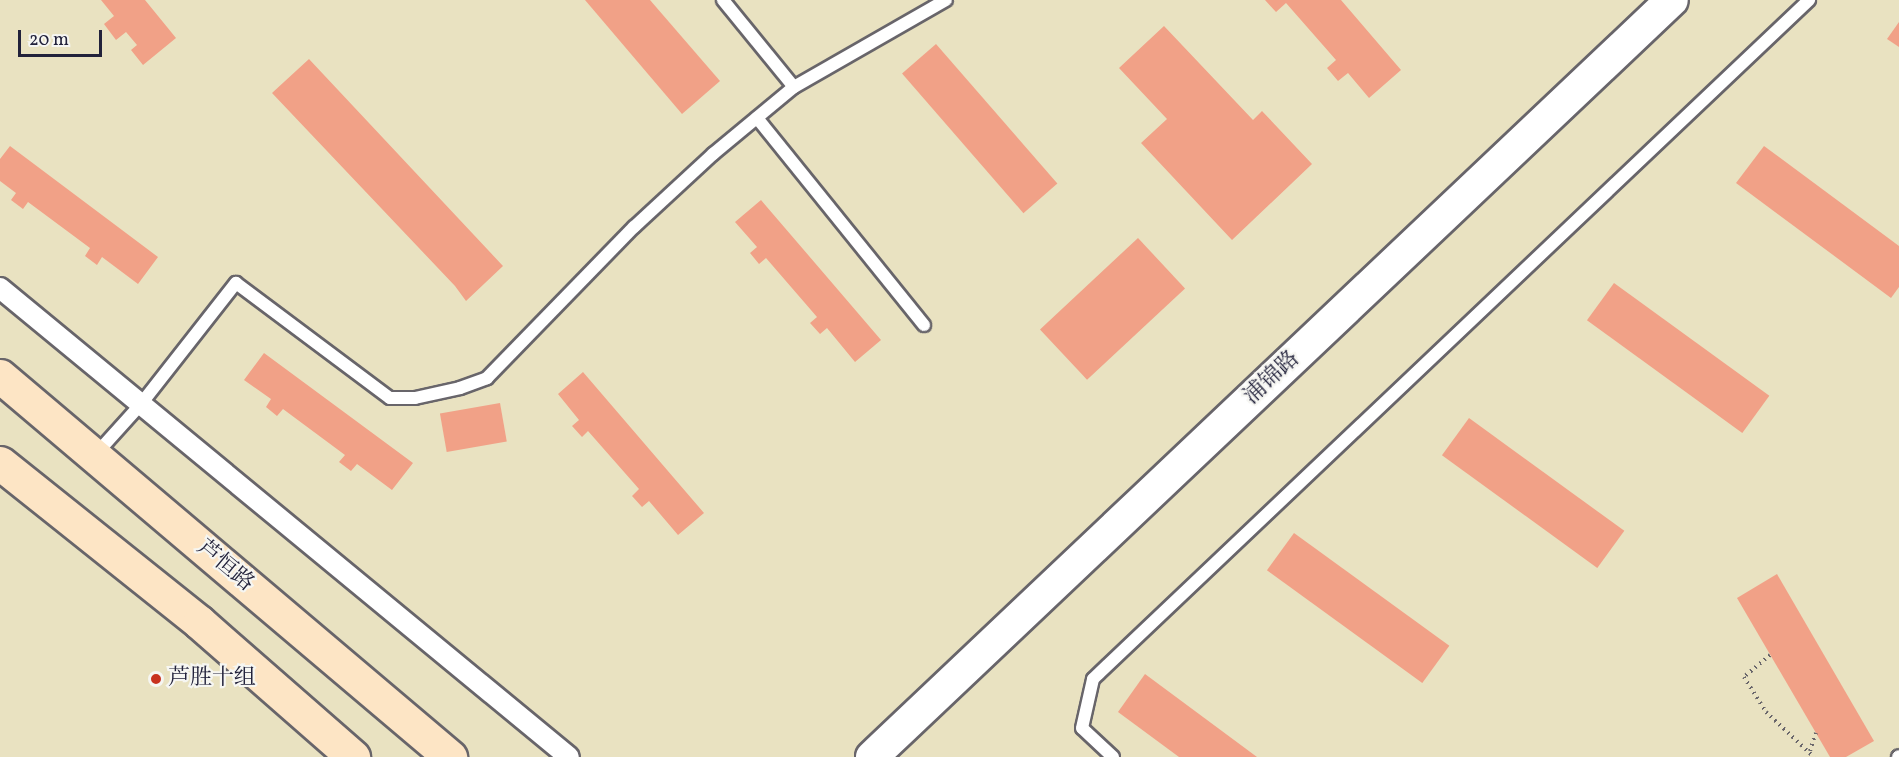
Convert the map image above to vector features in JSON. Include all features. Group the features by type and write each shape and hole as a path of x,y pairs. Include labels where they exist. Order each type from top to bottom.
{"main road":[{"name":"芦恒路","path":"0,376 450,757"},
{"path":"0,463 199,622 353,757"}],"street":[{"name":"浦锦路","path":"872,757 1672,0"},
{"path":"0,288 569,757"}],"lane":[{"path":"723,0 794,87"},
{"path":"95,455 141,404 236,283 390,398 415,398 460,388 486,378 634,227 794,87 946,0"},
{"path":"1113,757 1082,728 1093,679 1809,0"},
{"path":"757,118 924,325"}],"path":[{"path":"1770,655 1744,677 1766,712 1814,757"},
{"path":"1810,751 1816,733"}],"building":[{"path":"101,0 145,0 176,38 143,65 131,50 137,45 126,32 116,40 104,24 114,16"},
{"path":"585,0 650,0 720,81 682,114"},
{"path":"1265,0 1341,0 1401,70 1369,98 1348,73 1338,81 1327,68 1336,60 1286,3 1276,12"},
{"path":"1899,22 1899,47 1887,39"},
{"path":"1164,26 1253,120 1262,111 1312,164 1232,240 1141,143 1167,119 1119,68"},
{"path":"936,44 1057,184 1023,213 902,74"},
{"path":"309,59 503,266 466,301 455,286 272,93"},
{"path":"10,146 158,257 138,284 102,257 97,265 85,256 90,248 28,202 23,209 11,200 16,193 0,181 0,159"},
{"path":"1764,146 1899,246 1899,287 1891,298 1736,183"},
{"path":"761,200 881,340 855,362 827,328 820,334 810,323 817,317 766,258 759,264 750,253 757,247 735,222"},
{"path":"1138,238 1185,288 1087,380 1040,329"},
{"path":"1614,283 1769,396 1742,433 1587,320"},
{"path":"264,353 413,463 392,490 357,464 351,471 339,462 345,455 283,409 277,416 266,407 271,399 244,380"},
{"path":"583,372 704,513 678,535 649,501 642,507 632,496 639,489 588,431 582,437 572,426 579,420 558,394"},
{"path":"500,403 507,441 447,452 440,414"},
{"path":"1469,418 1624,531 1597,568 1442,455"},
{"path":"1294,533 1449,646 1422,683 1267,570"},
{"path":"1777,574 1874,741 1846,757 1830,757 1737,598"},
{"path":"1145,674 1257,757 1179,757 1118,712"}],"place":[{"name":"芦胜十组","path":"156,679"}]}
